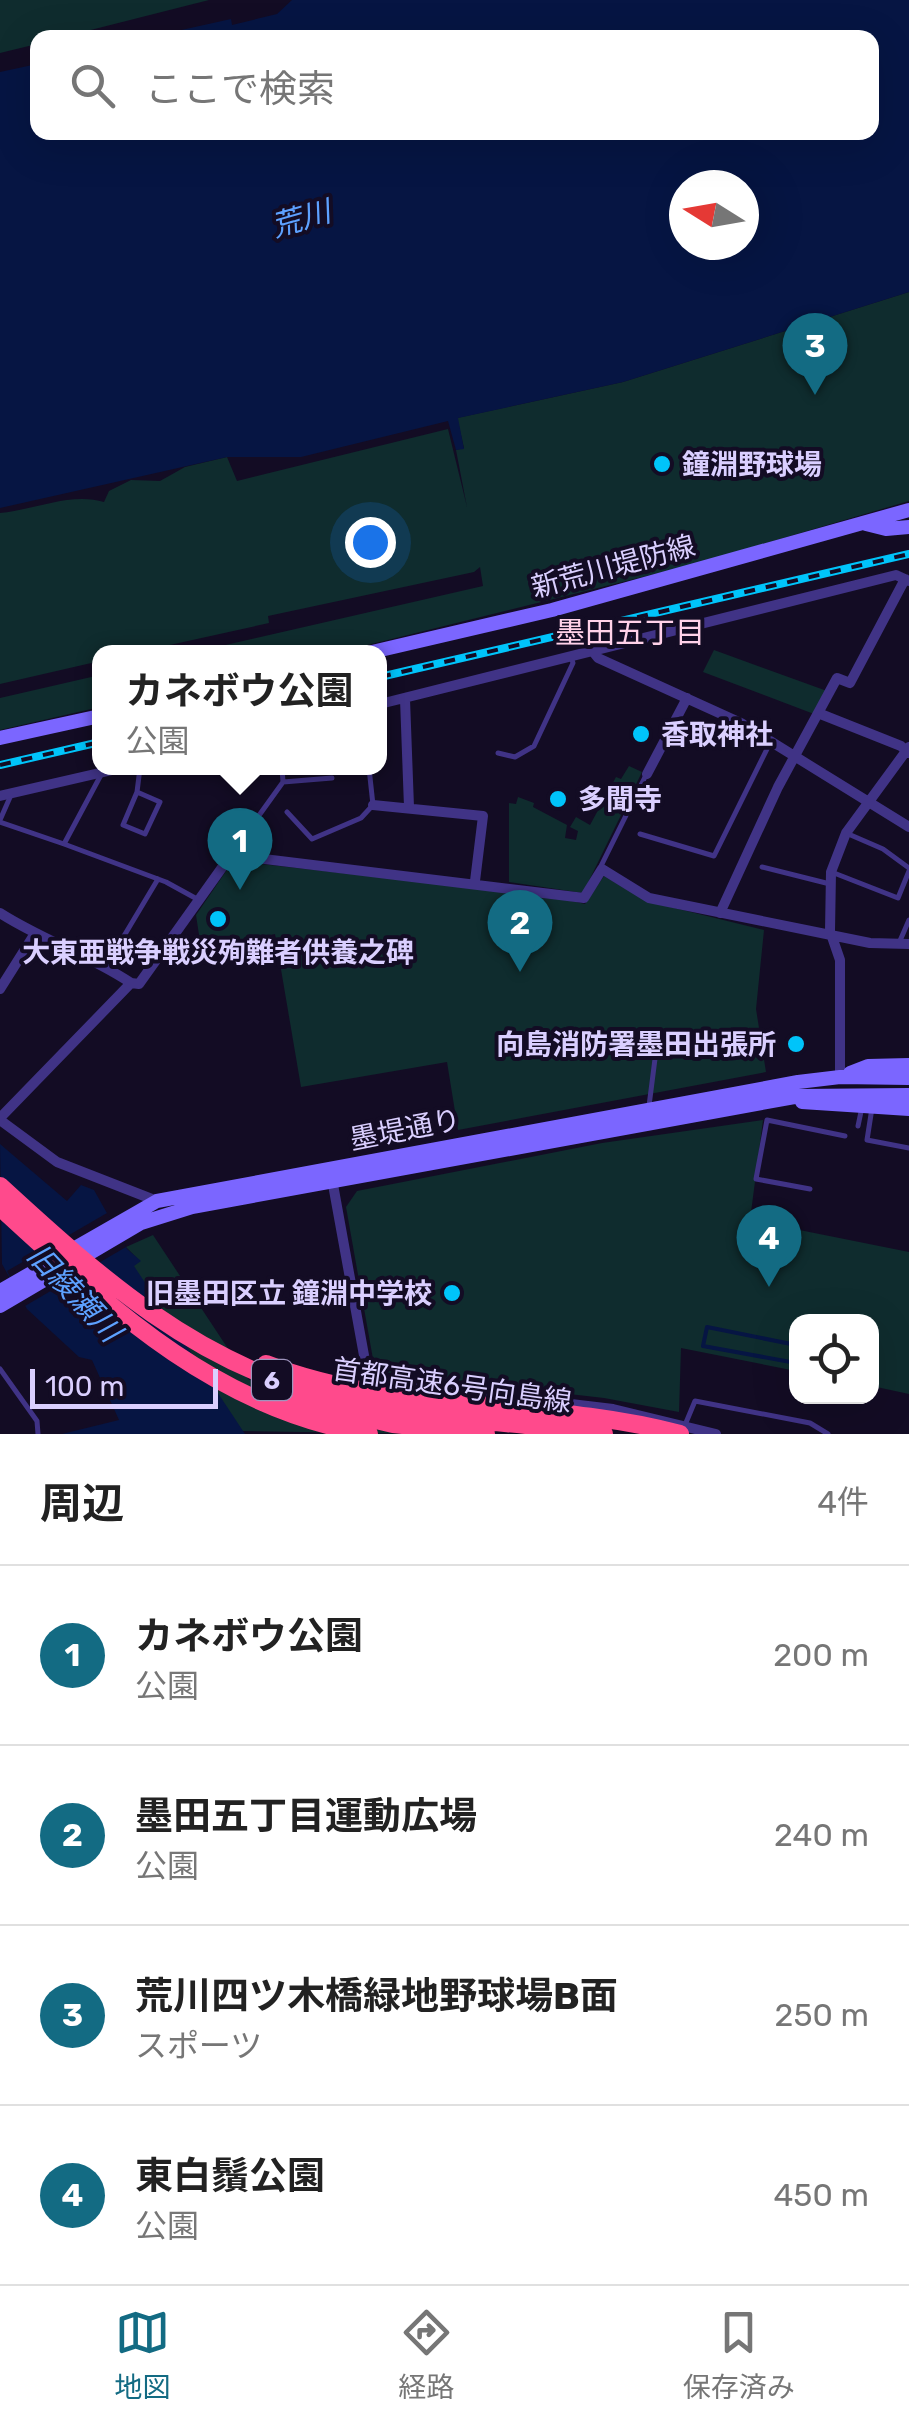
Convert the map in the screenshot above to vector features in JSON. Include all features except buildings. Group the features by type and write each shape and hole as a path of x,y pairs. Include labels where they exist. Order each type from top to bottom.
{"highway":[{"name":"首都高速6号向島線","path":"0,1186 83,1261 178,1333 238,1366 303,1390 414,1413 604,1434"},
{"name":"首都高速6号向島線","path":"0,1207 123,1317 182,1362 235,1393 289,1415 369,1434"},
{"path":"83,1261 206,1338 308,1378 398,1396 592,1416 682,1430"},
{"path":"123,1317 182,1355 258,1392 378,1422 486,1434"}],"main road":[{"name":"新荒川堤防線","path":"387,648 552,610 909,510"},
{"name":"新荒川堤防線","path":"866,524 886,529 909,527"},
{"path":"0,738 92,718"},
{"name":"墨堤通り","path":"117,1229 176,1211 331,1175 649,1109 840,1076 868,1066 909,1065"},
{"name":"墨堤通り","path":"840,1076 909,1078"},
{"name":"墨堤通り","path":"0,1306 11,1289 117,1229 157,1201 770,1101 840,1092 909,1095"},
{"name":"墨堤通り","path":"770,1101 909,1109"}],"street":[{"path":"387,703 896,574 907,580 850,683 837,678 720,913"},
{"path":"594,652 598,658 771,741 909,826"},
{"path":"647,774 687,698"},
{"path":"404,699 410,808"},
{"path":"818,713 908,750 846,833 831,878 830,931 840,960 840,1076"},
{"path":"5,794 92,774"},
{"path":"372,805 483,816 475,881"},
{"path":"0,912 34,935 140,984 231,856 475,881 584,898 602,869 650,898 834,936 904,943"},
{"path":"1,986 34,935"},
{"path":"131,983 0,1119 57,1162 157,1201"},
{"path":"331,1175 366,1366 381,1414 407,1418 416,1401 412,1393 394,1383"},
{"path":"366,1366 382,1380 394,1383 614,1409 682,1430 716,1434"}],"lane":[{"path":"498,753 515,757 534,746 573,664 571,657"},
{"path":"640,834 714,856 771,741"},
{"path":"602,869 600,864 641,777 647,774"},
{"path":"64,844 101,775"},
{"path":"137,792 160,802 145,834 123,824 137,792 139,775"},
{"path":"283,775 284,782"},
{"path":"287,812 312,839 361,818 372,805 369,775"},
{"path":"231,856 258,812 284,782 332,778"},
{"path":"5,794 0,821 158,879 200,900"},
{"path":"762,866 831,878 898,898 909,870 883,849 846,833"},
{"path":"106,966 158,879"},
{"path":"904,943 909,920"},
{"path":"649,1109 656,1051"},
{"path":"770,1101 756,1179 810,1189"},
{"path":"858,1126 867,1105"},
{"path":"867,1105 867,1140 909,1148"},
{"path":"767,1120 845,1136"},
{"path":"0,1370 36,1421 38,1434"},
{"path":"682,1430 695,1401 810,1423 828,1434"}],"green space":[{"path":"0,0 209,0 91,30 30,30 30,46 0,53"},
{"path":"909,292 909,501 691,565 367,645 226,645 483,586 480,567 474,572 268,616 269,623 170,645 92,645 92,663 0,684 0,513 66,500 104,502 109,491 131,480 160,481 185,467 227,457 237,481 448,429 467,507 456,450 464,448 457,418 623,382"},
{"path":"714,650 827,691 814,714 703,672"},
{"path":"92,677 92,709 0,730 0,698"},
{"path":"629,766 642,772 583,893 509,882 509,803 516,804 518,797 534,803 533,807 567,825 565,838 576,840 578,831 570,827 576,817 590,825 616,777 621,779"},
{"path":"233,861 549,896 585,904 604,876 646,901 764,930 756,1009 766,1072 458,1130 447,1062 301,1087 275,934 201,948 196,915"},
{"path":"763,1120 750,1220 909,1252 909,1394 879,1388 879,1314 789,1314 789,1370 681,1348 679,1412 604,1398 387,1373 373,1359 346,1207 357,1191 602,1143"},
{"path":"153,1235 248,1379 306,1410 431,1434 240,1431 133,1266 140,1261 126,1247"}],"water":[{"name":"荒川","path":"292,0 909,0 909,292 623,382 458,418 464,449 456,450 448,421 301,457 227,457 0,508 0,72 30,66 30,140 879,140 879,30 182,30 231,19 232,25 277,14"},
{"name":"旧綾瀬川","path":"0,1144 67,1201 81,1185 94,1190 127,1249 141,1261 134,1266 245,1434 62,1434 119,1420 92,1360 79,1357 27,1309 2,1264"}],"pier":[{"path":"107,1213 126,1247 25,1306 7,1271"}],"waterway":[{"path":"789,1344 707,1327 703,1346 789,1362"}],"railway":[{"path":"387,675 909,554"},
{"path":"0,765 92,744"}],"place":[{"name":"荒川四ツ木橋緑地野球場B面","path":"815,395"},
{"name":"鐘淵野球場","path":"662,464"},
{"name":"香取神社","path":"641,734"},
{"name":"多聞寺","path":"558,799"},
{"name":"カネボウ公園","path":"240,890"},
{"name":"大東亜戦争戦災殉難者供養之碑","path":"218,919"},
{"name":"墨田五丁目運動広場","path":"520,972"},
{"name":"向島消防署墨田出張所","path":"796,1044"},
{"name":"東白鬚公園","path":"769,1287"},
{"name":"旧墨田区立 鐘淵中学校","path":"452,1293"}],"district":[{"name":"墨田五丁目","path":"630,633"}]}
